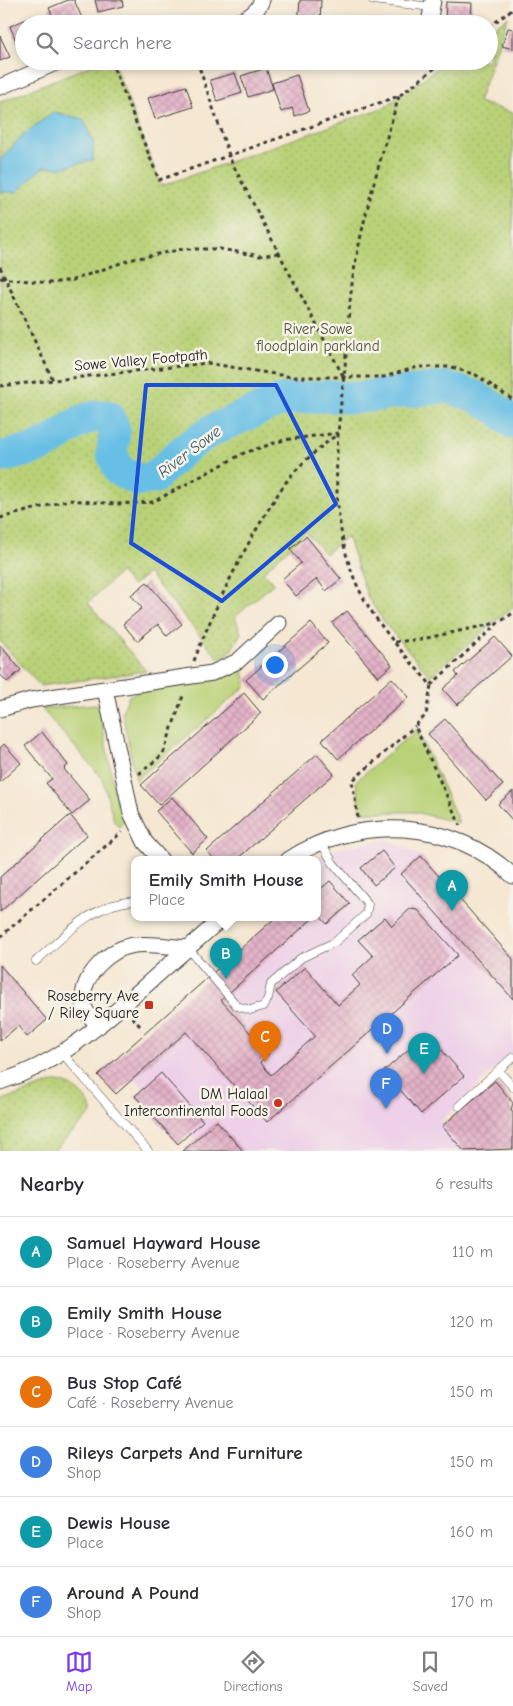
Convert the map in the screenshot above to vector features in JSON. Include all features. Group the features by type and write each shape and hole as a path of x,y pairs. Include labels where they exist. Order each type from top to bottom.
{"street":[{"path":"251,15 259,8 262,0"},
{"path":"0,86 38,70"},
{"path":"0,709 31,700 212,673 228,667 279,624"},
{"path":"105,689 124,789 134,821 145,842 157,856"},
{"path":"295,856 321,842 361,831 399,828 418,830 459,842 491,858 513,876"},
{"path":"0,1082 42,1066 63,1054 99,1026 188,948 214,921"},
{"path":"99,1026 88,1014 83,1002 88,980 106,959 122,948 135,945 188,948"}],"lane":[{"path":"373,0 432,4"},
{"path":"188,948 237,1006 250,1010 264,1006 271,984 301,958 335,942 369,909 368,904 333,863 321,842"},
{"path":"36,961 98,909 112,904 131,902"},
{"path":"63,1054 146,1148 137,1151"},
{"path":"459,1106 513,1057"},
{"path":"498,1070 513,1087"}],"path":[{"path":"498,20 513,8"},
{"path":"115,70 159,180 399,96 432,70"},
{"path":"200,70 229,156 344,376"},
{"path":"399,96 375,180 358,253 347,325 339,433 338,502 346,551 354,578 366,602 395,642 431,685"},
{"path":"0,278 50,283 73,280 129,260 183,249 220,249 260,256 279,253"},
{"path":"0,267 53,380"},
{"name":"Sowe Valley Footpath","path":"0,386 207,363 292,377 384,377 418,367 452,367 476,375 513,400"},
{"path":"0,518 69,500 116,504 153,502 244,453 284,440 339,433"},
{"path":"124,789 163,754 188,676 217,605 285,484 314,452 339,433"},
{"path":"361,831 352,780 426,715 431,685 498,623 513,613"},
{"path":"395,642 422,639 498,623"},
{"path":"415,726 462,830 459,842"},
{"path":"0,937 109,845 134,821"}],"highlighted area":[{"path":"146,385 276,385 336,504 222,601 131,543"}],"shaded area":[{"path":"387,839 421,856 513,959 513,1051 440,1122 464,1151 205,1151 134,1078 116,1094 98,1075 272,921 321,921 321,856 336,849"}],"green space":[{"name":"River Sowe floodplain parkland","path":"508,17 498,45 498,24"},
{"name":"River Sowe floodplain parkland","path":"80,70 116,70 161,186 385,107 435,70 489,70 478,102 513,113 513,607 430,676 386,625 368,598 347,536 325,554 306,532 263,572 274,583 235,617 241,633 231,651 219,659 148,573 132,586 120,572 88,603 146,671 40,686 0,641 0,102"},
{"path":"243,670 246,686 136,780 122,712 129,696 138,692 215,680"},
{"path":"94,704 99,707 116,799 125,821 119,827 114,821 102,778 42,709"},
{"path":"417,729 459,823 415,812 361,812 356,781"},
{"path":"55,1082 67,1085 78,1091 87,1101 93,1112 53,1151 0,1151 0,1101"}],"water":[{"path":"53,112 83,119 93,141 93,160 60,168 43,167 17,192 0,192 0,160 23,135"}],"building":[{"path":"68,0 74,0 81,15 52,15 49,8"},
{"path":"95,0 122,0 123,6 98,12"},
{"path":"300,0 321,0 320,15 299,15"},
{"path":"446,2 472,3 471,15 445,15"},
{"path":"15,24 15,38 10,26"},
{"path":"508,28 513,29 513,49 502,46"},
{"path":"0,36 10,57 0,61"},
{"path":"260,70 267,70 273,89 248,97 241,76"},
{"path":"235,73 242,93 217,101 210,80"},
{"path":"297,75 309,111 295,116 292,108 281,112 272,83"},
{"path":"186,86 193,107 155,119 148,98"},
{"path":"306,536 341,579 326,591 317,579 296,596 282,579 301,563 290,549"},
{"path":"147,582 182,624 167,636 158,624 137,641 123,624 142,608 131,595"},
{"path":"347,611 392,665 378,677 332,623"},
{"path":"311,623 328,643 263,699 246,680"},
{"path":"495,637 512,656 457,705 443,689 458,676 455,672"},
{"path":"0,645 21,670 7,682 0,674"},
{"path":"392,678 409,697 338,759 322,740"},
{"path":"244,693 261,713 159,805 141,785"},
{"path":"445,719 503,785 486,800 428,734"},
{"path":"42,732 68,765 64,769 90,800 72,815 46,783 52,779 25,746"},
{"path":"4,744 21,763 0,782 0,748"},
{"path":"317,754 334,774 241,856 211,856 207,851"},
{"path":"513,791 513,821 498,804"},
{"path":"172,797 208,839 192,853 156,811"},
{"path":"70,815 87,835 0,912 0,877"},
{"path":"382,851 395,868 374,885 361,868"},
{"path":"421,856 513,959 513,999 401,874"},
{"path":"330,881 350,904 327,924 321,917 321,889"},
{"path":"410,909 418,910 458,955 267,1122 186,1032 116,1094 98,1075 272,921 310,921 221,1000 269,1054 260,1062 271,1075 315,1036 276,992 305,967 338,1005 360,985 352,975 373,956 358,940 385,917 392,926"},
{"path":"0,965 47,1020 27,1037 18,1026 0,1041"},
{"path":"427,1033 464,1076 421,1114 384,1071"},
{"path":"161,1073 203,1121 178,1144 135,1096"},
{"path":"495,1081 513,1103 511,1110 513,1113 513,1149 464,1151 442,1126"},
{"path":"217,1121 243,1151 183,1151"}],"waterway":[{"name":"River Sowe","path":"0,457 42,446 88,418 108,416 115,430 112,453 119,471 138,480 154,478 182,451 212,430 284,399 332,396 354,398 446,387 475,396 498,410 513,423"}],"place":[{"name":"Samuel Hayward House","path":"452,911"},
{"name":"Emily Smith House","path":"226,979"},
{"name":"Roseberry Ave / Riley Square","path":"149,1005"},
{"name":"Rileys Carpets And Furniture","path":"387,1054"},
{"name":"Bus Stop Café","path":"265,1062"},
{"name":"Dewis House","path":"424,1074"},
{"name":"DM Halaal Intercontinental Foods","path":"278,1103"},
{"name":"Around A Pound","path":"386,1109"}]}
